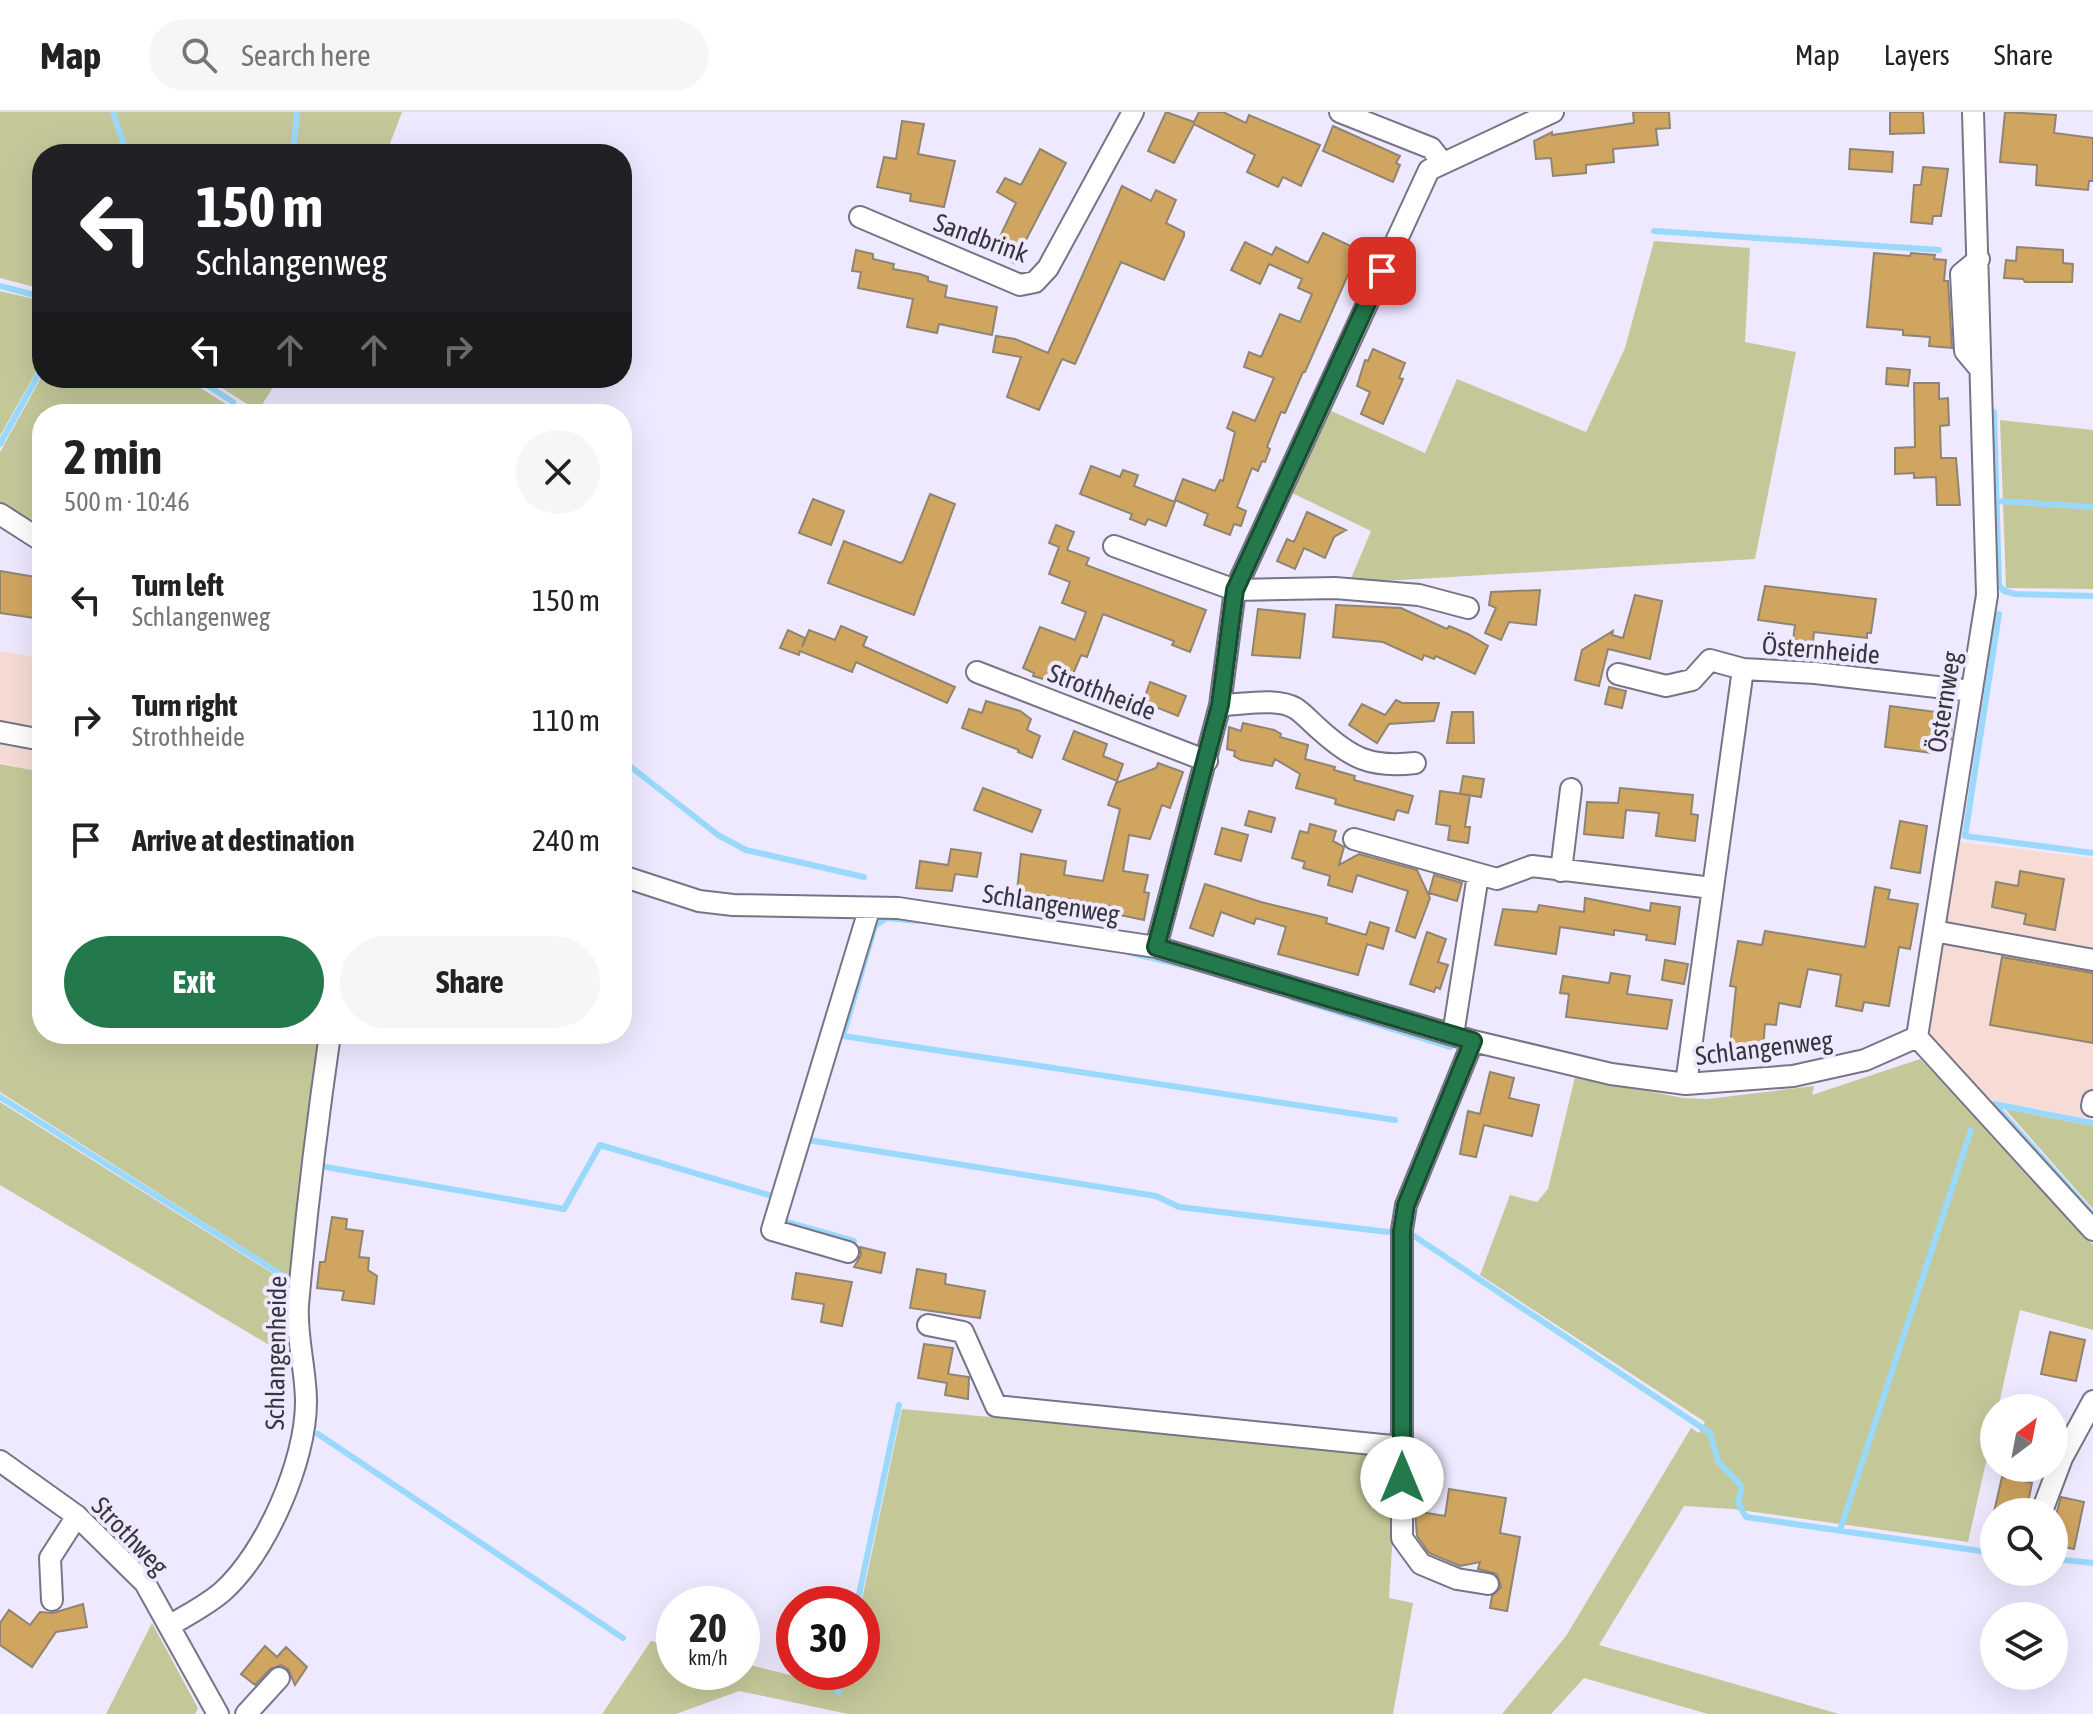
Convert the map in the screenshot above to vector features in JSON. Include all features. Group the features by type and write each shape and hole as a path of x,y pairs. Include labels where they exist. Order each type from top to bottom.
{"street":[{"name":"Sandbrink","path":"860,217 1020,285 1035,282 1048,268 1133,112"},
{"path":"1340,112 1431,148 1442,162"},
{"path":"1156,947 1220,705 1235,590 1429,170 1553,112"},
{"name":"Östernweg","path":"1917,1037 1987,595 1973,112"},
{"path":"0,514 32,535"},
{"path":"1114,546 1235,590 1335,588 1419,595 1468,608"},
{"path":"1618,674 1666,686 1692,680 1710,660 1743,669"},
{"name":"Östernheide","path":"1686,1084 1743,669 1815,673 1972,691"},
{"name":"Strothheide","path":"977,672 1207,761"},
{"path":"1220,705 1282,703 1296,708 1344,752 1355,757 1389,766 1415,763"},
{"path":"0,732 32,738"},
{"path":"1561,871 1571,789"},
{"path":"1354,839 1497,879 1532,866 1712,888"},
{"path":"1478,875 1463,1038 1406,1205 1402,1230 1402,1538 1421,1564 1457,1579 1488,1584"},
{"name":"Schlangenweg","path":"632,879 699,901 869,910 898,908 1156,947 1463,1038 1611,1074 1686,1084 1793,1076 1865,1060 1917,1037"},
{"path":"848,1252 772,1230 869,910"},
{"path":"1934,931 2093,960"},
{"path":"1917,1037 2093,1230"},
{"name":"Schlangenheide","path":"171,1625 222,1592 249,1560 262,1541 293,1473 303,1440 306,1404 298,1310 329,1044"},
{"path":"928,1325 963,1332 996,1406 1402,1447"},
{"path":"2047,1498 2062,1458 2093,1401"},
{"name":"Strothweg","path":"0,1461 77,1516 145,1583 218,1714"},
{"path":"52,1600 50,1558 77,1516"},
{"path":"246,1714 279,1678"}],"shaded area":[{"path":"0,651 32,656 32,770 0,763"},
{"path":"1960,842 2093,858 2093,1119 1985,1099 1930,1038 1927,1022"}],"green space":[{"path":"0,112 402,112 390,144 32,144 32,286 0,278"},
{"path":"1654,241 1750,248 1745,342 1796,352 1755,559 1349,583 1371,531 1290,492 1329,410 1425,453 1457,379 1586,432 1625,348"},
{"path":"0,291 32,299 32,379 0,436"},
{"path":"35,388 201,388 226,404 32,404 32,526 0,506 0,452"},
{"path":"222,388 273,388 262,404 247,404"},
{"path":"2000,420 2093,430 2093,589 2006,588"},
{"path":"0,764 32,770 32,1044 323,1044 293,1279 0,1092"},
{"path":"1920,1059 2093,1245 2093,1330 2020,1310 2001,1394 1980,1394 1982,1482 1968,1542 1733,1509 1684,1506 1599,1645 1839,1714 1708,1714 1584,1678 1551,1714 1502,1714 1566,1636 1691,1428 1699,1433 1705,1422 1480,1275 1510,1195 1537,1202 1548,1189 1575,1077 1683,1098 1707,1099 1814,1086 1812,1095"},
{"path":"0,1102 291,1285 296,1361 0,1185"},
{"path":"2005,1109 2093,1126 2093,1209"},
{"path":"902,1409 1384,1453 1397,1465 1389,1598 1413,1603 1393,1714 848,1714 739,1691 676,1714 602,1714 651,1641 656,1642 656,1690 760,1690 760,1667 776,1671 776,1690 880,1690 880,1586 865,1586"},
{"path":"152,1623 198,1708 195,1714 106,1714"}],"building":[{"path":"1166,112 1194,122 1199,112 1223,112 1246,123 1249,115 1320,145 1301,186 1283,177 1278,187 1247,172 1255,155 1194,124 1174,163 1148,151"},
{"path":"1633,112 1669,112 1670,128 1656,129 1658,145 1613,149 1614,162 1586,165 1586,173 1553,176 1551,158 1536,159 1534,141 1552,132 1552,135 1634,123"},
{"path":"1890,112 1923,112 1924,133 1890,134"},
{"path":"2005,112 2056,115 2054,133 2093,138 2093,181 2089,181 2088,190 2036,185 2037,165 2000,162"},
{"path":"902,121 924,124 918,154 955,161 944,207 910,201 911,194 877,187 884,157 896,159"},
{"path":"1333,126 1400,156 1393,182 1323,151"},
{"path":"1040,149 1066,163 1014,263 993,251 1016,203 997,192 1005,178 1021,185"},
{"path":"1850,149 1893,152 1892,172 1849,169"},
{"path":"1923,167 1948,169 1941,216 1933,216 1932,224 1911,222 1914,185 1921,185"},
{"path":"1122,186 1151,201 1156,190 1176,200 1166,223 1184,232 1184,236 1164,280 1121,262 1075,364 1062,359 1039,410 1007,397 1021,357 993,352 996,336 1015,339 1048,353"},
{"path":"1323,233 1359,250 1305,372 1285,413 1281,412 1267,447 1270,449 1265,462 1262,461 1258,471 1252,468 1237,507 1246,511 1241,526 1234,524 1230,535 1204,525 1208,514 1175,500 1183,479 1215,491 1220,480 1223,481 1235,432 1227,428 1233,412 1255,421 1274,378 1244,367 1249,352 1261,357 1280,314 1300,322 1312,294 1298,288 1302,279 1269,264 1260,284 1231,270 1245,242 1272,255 1276,247 1308,263"},
{"path":"2017,247 2063,250 2063,263 2073,264 2072,282 2025,282 2023,279 2004,278 2006,260 2016,261"},
{"path":"856,250 873,254 873,259 894,264 893,269 920,274 928,277 928,281 947,286 945,297 997,307 992,335 939,324 937,333 907,327 913,299 858,288 861,272 852,271"},
{"path":"1874,253 1935,255 1934,259 1946,260 1944,281 1948,281 1952,348 1929,346 1930,337 1903,335 1903,330 1867,327"},
{"path":"1373,349 1405,363 1399,378 1403,379 1383,424 1361,414 1370,392 1357,386 1365,360 1368,361"},
{"path":"1887,368 1910,370 1908,386 1886,384"},
{"path":"1914,383 1939,383 1939,399 1948,398 1949,425 1940,426 1941,458 1956,458 1960,505 1937,505 1936,477 1914,478 1914,473 1895,474 1895,448 1915,447"},
{"path":"1091,466 1120,477 1123,470 1138,475 1134,486 1175,502 1166,526 1148,519 1145,525 1130,519 1132,514 1080,494"},
{"path":"930,494 955,504 914,615 828,583 844,541 901,563"},
{"path":"813,499 844,511 831,545 799,533"},
{"path":"1307,512 1346,530 1334,537 1325,558 1304,548 1295,569 1277,561 1287,539 1294,542"},
{"path":"1056,525 1074,532 1067,550 1089,558 1086,565 1206,610 1190,652 1172,645 1174,641 1103,614 1087,657 1081,655 1068,686 1033,676 1034,673 1023,668 1040,627 1075,640 1086,612 1062,603 1070,582 1049,574 1059,547 1049,543"},
{"path":"0,571 32,576 32,618 0,613"},
{"path":"1765,586 1876,599 1871,633 1867,633 1867,638 1814,632 1813,642 1793,640 1795,625 1758,620"},
{"path":"1540,590 1536,625 1509,622 1501,640 1485,633 1496,608 1489,605 1491,592"},
{"path":"1635,595 1662,601 1650,659 1608,649 1599,686 1575,680 1582,650 1613,631 1612,635 1623,638"},
{"path":"1336,605 1401,608 1447,629 1449,626 1468,634 1488,646 1475,674 1436,656 1434,659 1424,655 1422,660 1383,642 1333,637"},
{"path":"1258,609 1305,614 1300,658 1252,655"},
{"path":"841,626 867,637 863,646 955,687 947,703 856,662 852,672 800,651 799,655 780,648 788,630 805,638 802,647 809,630 835,640"},
{"path":"1150,682 1186,696 1178,716 1143,702"},
{"path":"1609,687 1626,691 1622,708 1605,704"},
{"path":"1396,700 1402,703 1439,703 1434,721 1389,724 1377,743 1349,725 1362,704 1385,715"},
{"path":"986,701 1020,711 1031,719 1027,730 1040,736 1032,758 962,728 969,709 982,713"},
{"path":"1890,706 1952,714 1951,739 1934,736 1931,753 1885,747"},
{"path":"1452,712 1473,712 1474,743 1447,743"},
{"path":"1243,723 1274,730 1281,734 1280,737 1308,745 1305,759 1335,767 1334,770 1355,776 1354,780 1413,796 1408,813 1397,810 1394,820 1335,804 1336,799 1296,788 1300,774 1275,759 1272,766 1241,760 1234,756 1235,751 1227,749 1229,727 1241,731"},
{"path":"1074,731 1107,744 1103,756 1123,764 1117,781 1063,759"},
{"path":"1158,763 1183,772 1170,808 1162,805 1150,839 1129,835 1123,871 1148,875 1144,892 1149,893 1144,920 1120,915 1121,908 1089,902 1040,895 1039,904 1016,901 1021,854 1066,861 1064,875 1103,881 1120,809 1108,805 1116,783 1156,768"},
{"path":"1463,776 1484,779 1481,797 1460,794"},
{"path":"983,788 1041,810 1032,832 974,810"},
{"path":"1620,788 1693,795 1691,814 1698,815 1695,841 1656,836 1659,813 1626,810 1623,838 1584,834 1587,802 1618,803"},
{"path":"1440,791 1470,795 1465,827 1470,827 1468,843 1448,840 1450,826 1436,824"},
{"path":"1249,811 1275,818 1271,832 1245,825"},
{"path":"1900,821 1927,826 1920,873 1891,868"},
{"path":"1310,824 1336,831 1333,841 1344,847 1339,865 1359,854 1417,870 1430,898 1415,938 1396,931 1408,891 1357,875 1352,892 1328,885 1330,876 1303,868 1305,862 1292,858 1300,831 1308,833"},
{"path":"1222,828 1248,835 1241,861 1215,854"},
{"path":"951,849 981,853 977,877 955,874 952,891 916,888 920,861 948,865"},
{"path":"2020,871 2064,879 2055,930 2024,924 2026,914 1992,907 1996,882 2018,886"},
{"path":"1434,875 1462,883 1457,901 1429,893"},
{"path":"1205,884 1327,918 1326,923 1366,935 1370,922 1389,928 1383,949 1367,944 1358,975 1278,954 1286,927 1256,918 1254,924 1221,912 1213,936 1190,928"},
{"path":"1875,887 1890,890 1888,899 1918,904 1910,949 1899,947 1889,1006 1864,1002 1862,1011 1836,1006 1841,975 1808,969 1800,1007 1779,1003 1776,1025 1765,1024 1763,1048 1730,1045 1736,987 1730,986 1738,941 1762,945 1765,931 1865,947"},
{"path":"1585,898 1650,911 1651,903 1680,907 1675,944 1646,940 1647,935 1614,930 1614,935 1560,927 1556,954 1495,945 1503,909 1537,912 1539,905 1584,912"},
{"path":"1427,932 1446,939 1438,962 1448,965 1440,989 1436,987 1434,992 1410,984"},
{"path":"2002,957 2093,973 2093,1043 1990,1025"},
{"path":"1665,960 1688,964 1684,984 1662,980"},
{"path":"1611,973 1630,976 1627,994 1672,1000 1667,1029 1566,1017 1569,994 1560,993 1563,976 1609,983"},
{"path":"1490,1072 1514,1078 1509,1098 1539,1105 1532,1136 1484,1125 1476,1157 1460,1154 1468,1111 1480,1114"},
{"path":"332,1217 347,1219 346,1229 363,1231 359,1257 369,1258 368,1270 377,1276 374,1304 342,1300 344,1291 317,1288 320,1262 325,1262"},
{"path":"860,1247 885,1253 881,1273 854,1267 861,1255"},
{"path":"917,1269 946,1274 945,1284 985,1291 980,1318 910,1308"},
{"path":"796,1273 852,1282 842,1326 821,1322 824,1304 792,1299"},
{"path":"2050,1332 2085,1340 2076,1381 2041,1374"},
{"path":"924,1344 953,1348 948,1374 969,1377 968,1399 945,1395 947,1383 918,1378"},
{"path":"2001,1482 2032,1483 2029,1498 1997,1498"},
{"path":"1449,1489 1506,1498 1500,1533 1520,1537 1507,1611 1490,1608 1492,1596 1501,1587 1497,1574 1478,1569 1480,1562 1460,1566 1429,1553 1417,1536 1415,1511 1445,1516"},
{"path":"2068,1499 2084,1502 2074,1549 2068,1548"},
{"path":"83,1604 87,1627 56,1632 32,1667 0,1645 0,1623 9,1610 30,1625 40,1612 53,1613"},
{"path":"265,1646 277,1657 286,1647 307,1667 295,1685 288,1669 281,1665 270,1669 255,1685 241,1674"}],"waterway":[{"path":"113,112 124,144"},
{"path":"294,144 297,112"},
{"path":"1654,231 1939,250"},
{"path":"0,286 32,294"},
{"path":"0,444 32,386"},
{"path":"211,388 233,402"},
{"path":"1994,412 1999,585 2004,591 2015,594 2093,596"},
{"path":"1997,501 2093,507"},
{"path":"1999,614 1965,836 2093,853"},
{"path":"632,768 718,835 746,850 864,877"},
{"path":"918,921 886,918 875,926 843,1036 1395,1120"},
{"path":"1131,953 1186,966"},
{"path":"1293,998 1450,1047"},
{"path":"0,1097 288,1279"},
{"path":"1994,1104 2093,1215"},
{"path":"1994,1104 2093,1123"},
{"path":"1840,1530 1971,1130"},
{"path":"807,1142 1156,1196 1179,1207 1388,1232"},
{"path":"320,1166 564,1209 600,1145 772,1196"},
{"path":"784,1218 783,1221 854,1241"},
{"path":"1411,1234 1710,1433 1718,1461 1742,1487 1738,1503 1746,1517 1980,1551"},
{"path":"861,1586 899,1405"},
{"path":"318,1434 623,1638"},
{"path":"2068,1560 2093,1563"}],"route":[{"path":"1382,271 1235,590 1220,705 1156,947 1473,1041 1406,1205 1402,1230 1402,1478"}]}
